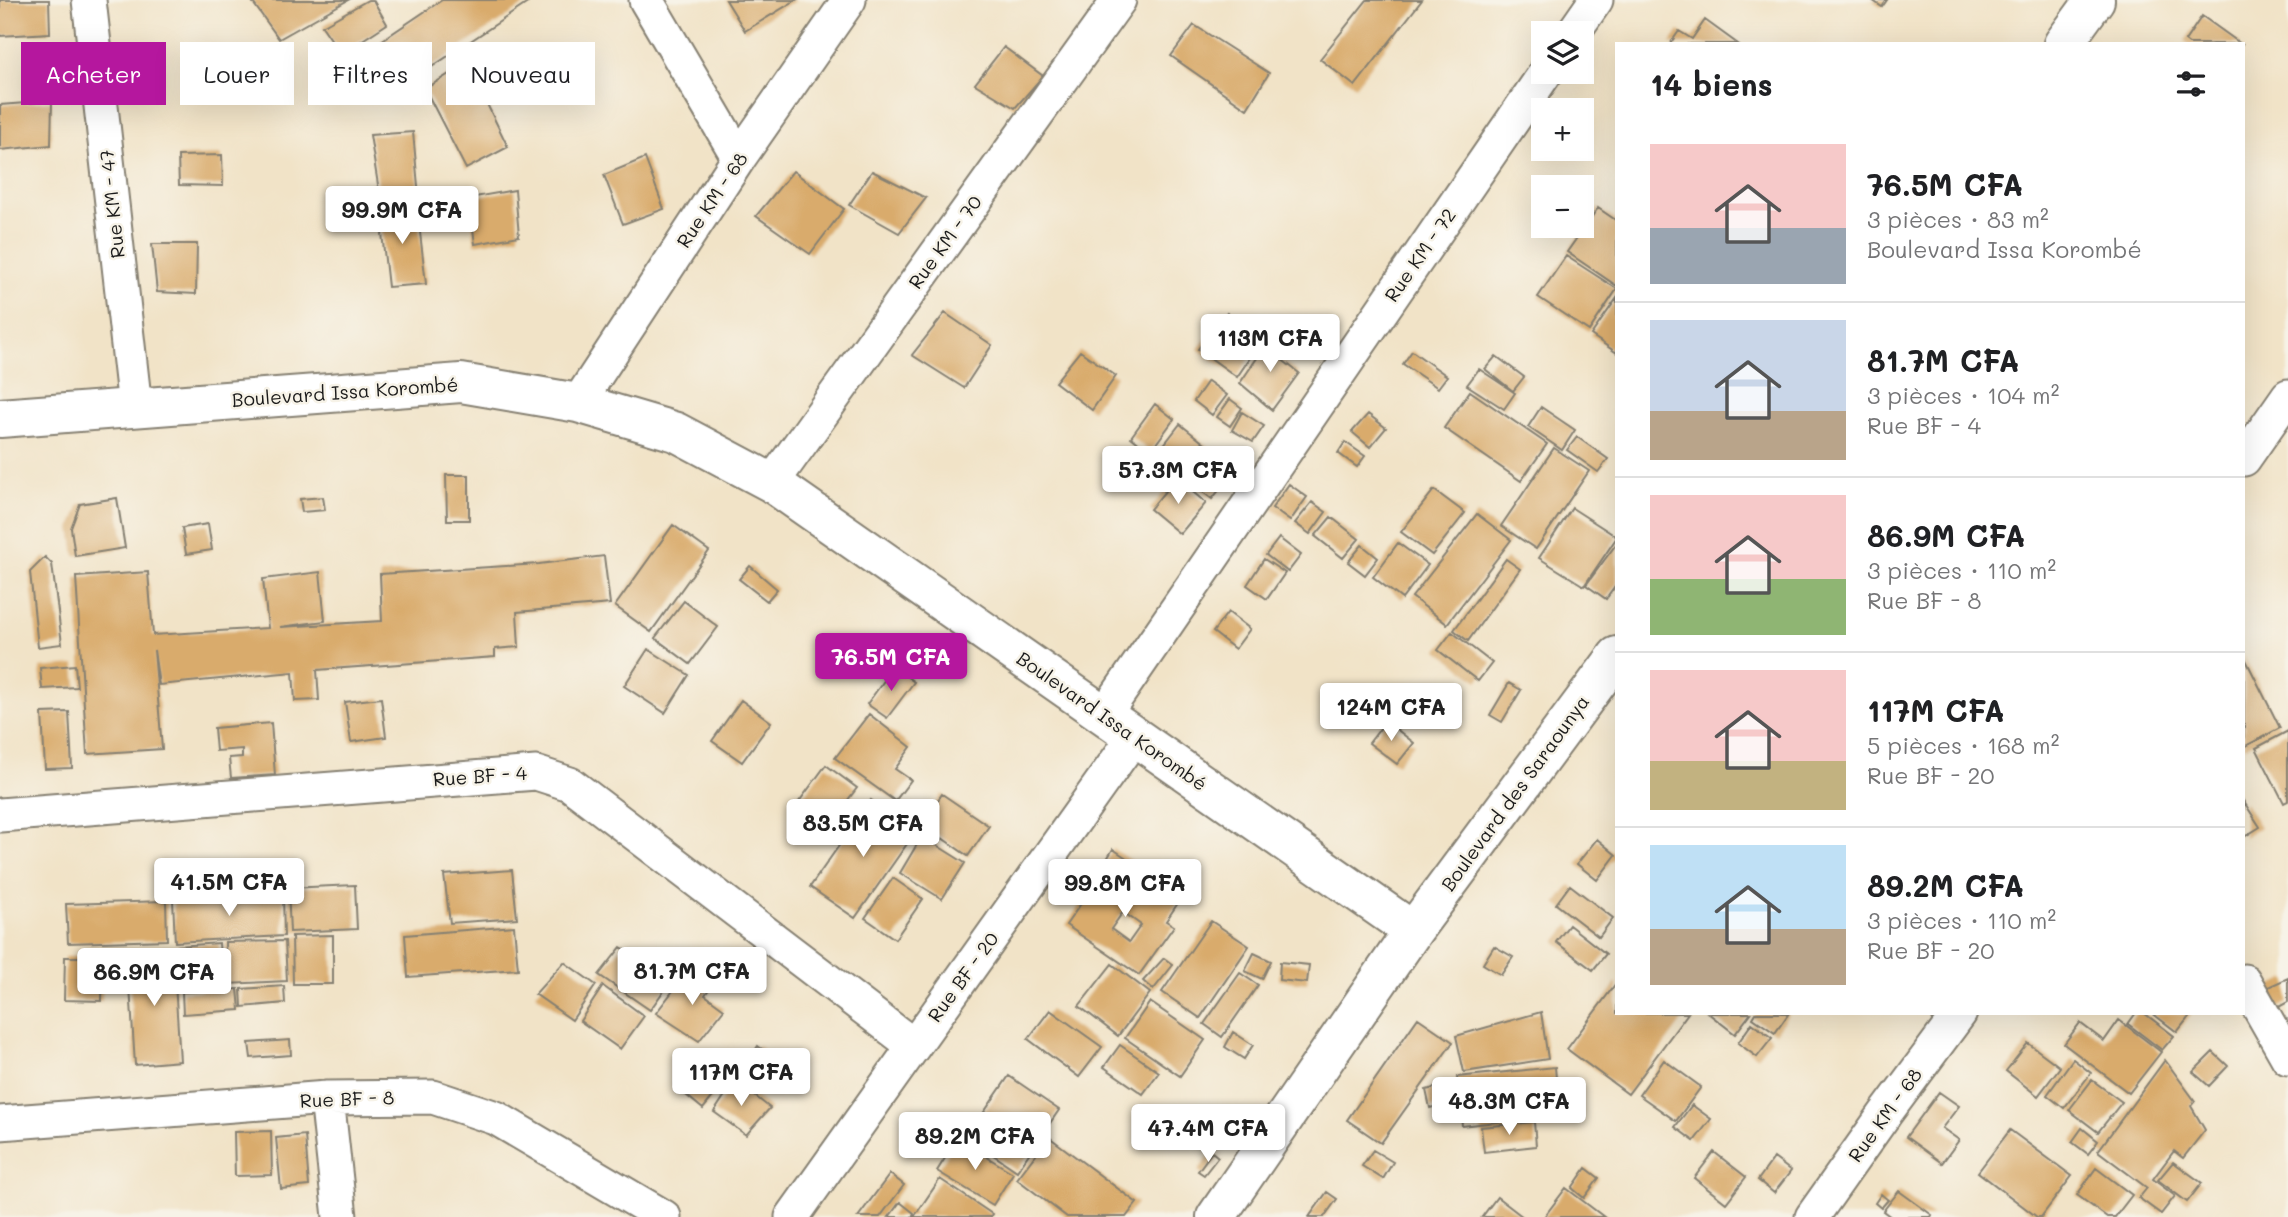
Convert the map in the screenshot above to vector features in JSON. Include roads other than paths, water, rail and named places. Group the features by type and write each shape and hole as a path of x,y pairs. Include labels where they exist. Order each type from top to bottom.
{"street":[{"name":"Rue KM - 47","path":"89,0 135,407"},
{"path":"646,0 739,158"},
{"name":"Rue KM - 68","path":"578,403 739,158 849,0"},
{"name":"Rue KM - 70","path":"772,483 1119,0"},
{"path":"1581,21 1596,0"},
{"path":"2064,42 2095,0"},
{"name":"Rue KM - 72","path":"1119,726 1538,84"},
{"name":"Boulevard Issa Korombé","path":"0,418 461,383 578,403 676,432 772,483 1413,931"},
{"path":"2245,458 2288,396"},
{"name":"Boulevard des Saraounya","path":"1216,1217 1413,931 1615,659"},
{"name":"Rue BF - 20","path":"792,1217 914,1046 1119,726"},
{"name":"Rue BF - 4","path":"0,815 536,772 570,784 914,1046"},
{"path":"2245,983 2288,1058"},
{"name":"Rue KM - 68","path":"1812,1217 1958,1015"},
{"name":"Rue BF - 8","path":"0,1122 327,1098 433,1097 496,1118 664,1217"},
{"path":"327,1098 340,1217"}]}
